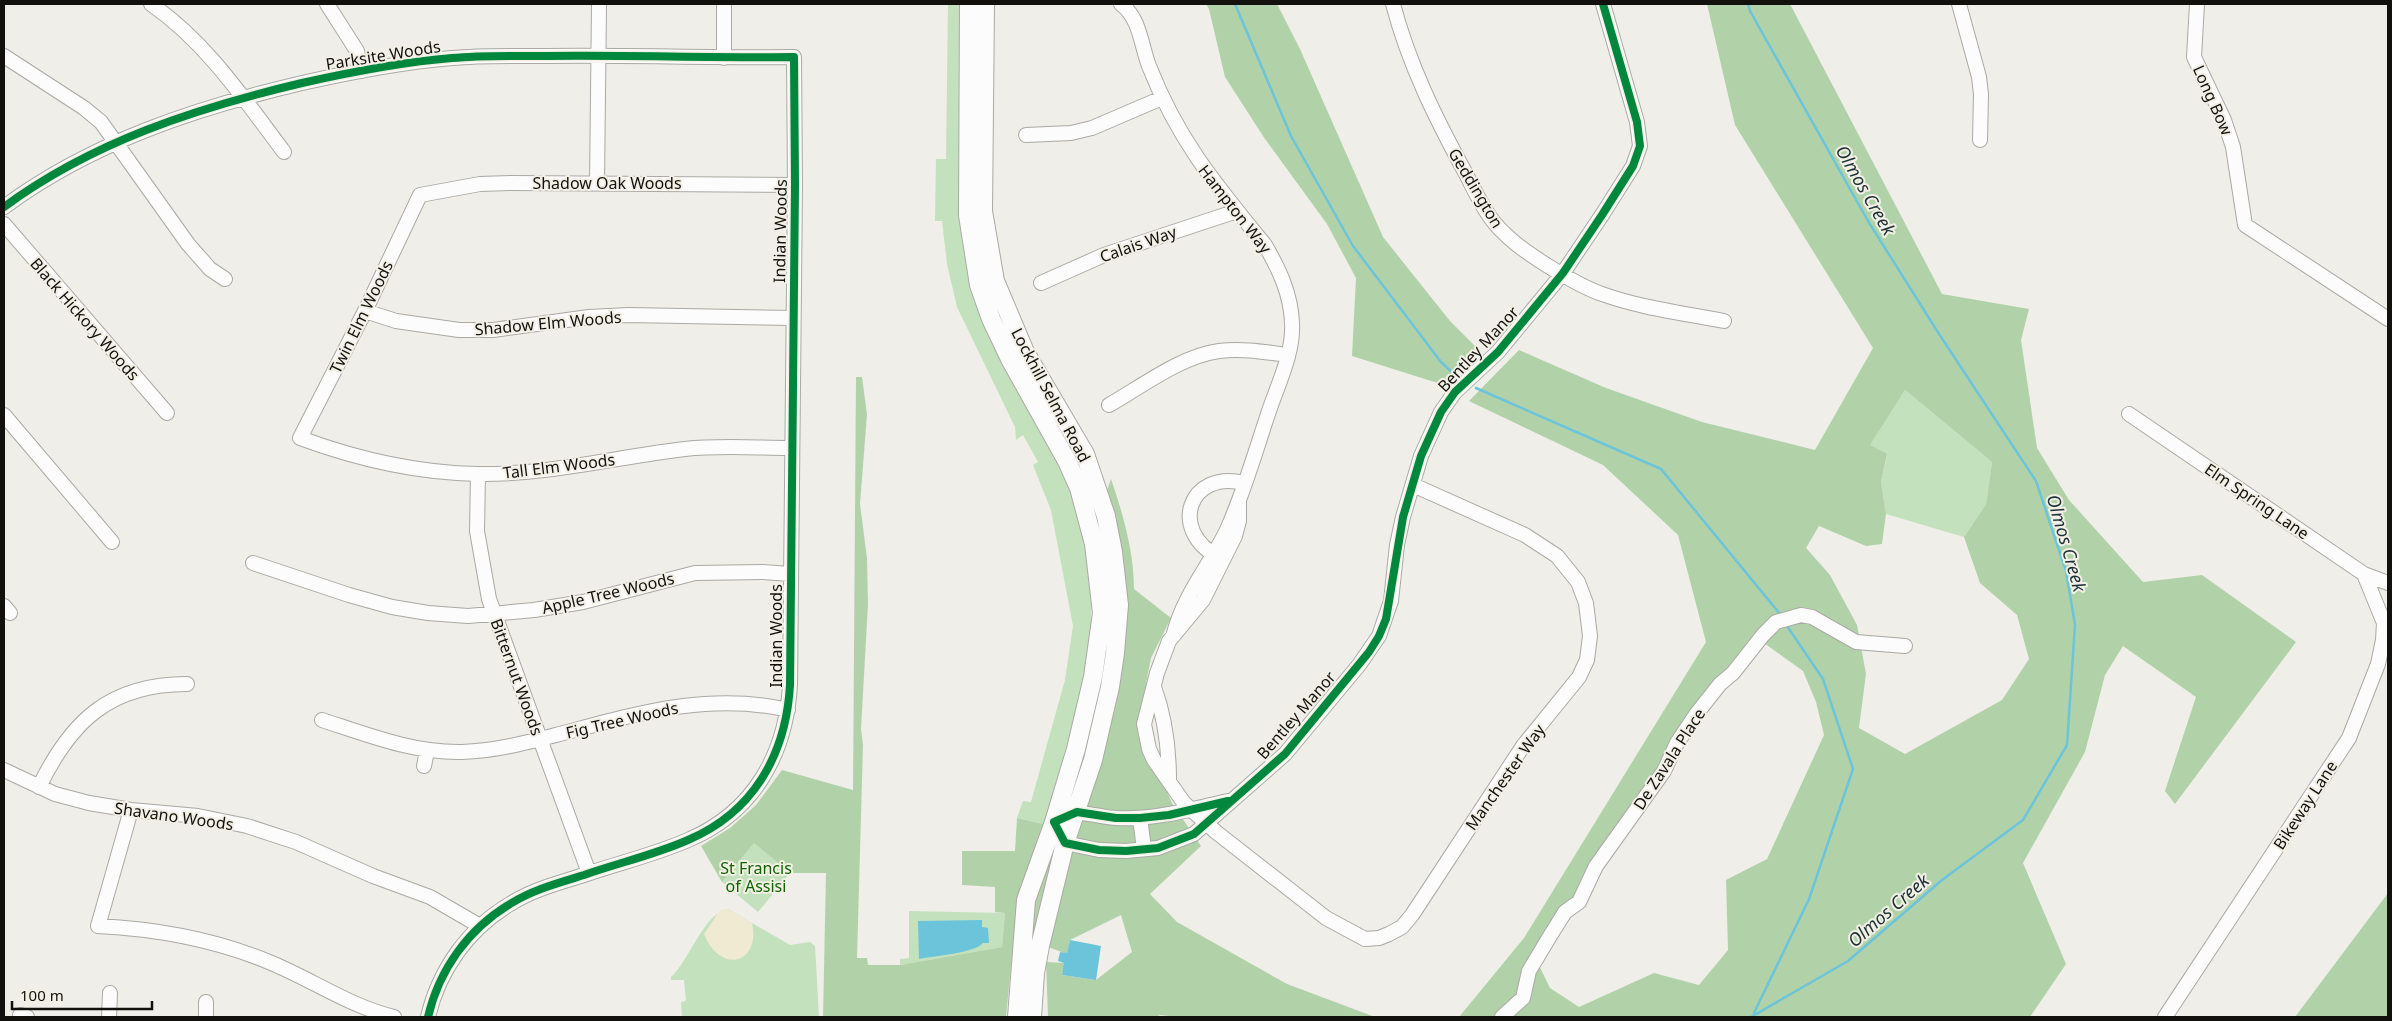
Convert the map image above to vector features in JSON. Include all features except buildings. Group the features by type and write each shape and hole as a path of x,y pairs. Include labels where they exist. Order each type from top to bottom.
{"main road":[{"name":"Lockhill Selma Road","path":"969,4 968,215 972,253 979,285 991,319 1085,454 1106,516 1116,574 1119,605 1112,670 1093,760 1065,843 1037,964 1032,1017"},
{"name":"Lockhill Selma Road","path":"986,4 983,211 995,281 1018,356 1079,488 1088,514 1099,576 1102,614 1093,677 1076,749 1054,822 1026,900 1016,1017"}],"street":[{"path":"151,4 180,26 205,50 284,152"},
{"path":"327,4 357,51 362,71"},
{"path":"597,183 599,4"},
{"path":"724,4 724,58"},
{"name":"Hampton Way","path":"1121,4 1132,15 1162,98 1197,159 1265,244 1290,301 1293,324 1288,355 1239,502 1226,532 1203,600 1174,633 1163,656 1147,707 1144,724 1145,737 1154,760 1184,803 1208,823"},
{"name":"Geddington","path":"1393,4 1410,59 1439,125 1486,211 1505,234 1562,273 1601,294 1635,304 1724,321"},
{"name":"Bentley Manor","path":"1065,843 1099,850 1158,848 1176,842 1208,823 1228,801 1258,779 1285,754 1359,664 1379,636 1391,601 1397,545 1421,456 1448,402 1467,379 1498,352 1562,273 1602,216 1633,166 1640,146 1637,122 1603,4"},
{"path":"1959,4 1979,77 1981,94 1980,140"},
{"name":"Long Bow","path":"2197,4 2194,57 2224,120 2233,146 2245,225 2388,319"},
{"name":"Parksite Woods","path":"4,207 38,183 115,142 190,113 243,97 362,71 468,57 599,55 724,58 794,57"},
{"path":"4,56 84,108 101,122 188,244 210,269 225,280"},
{"name":"Indian Woods","path":"428,1017 437,987 446,970 462,946 480,926 510,903 528,894 688,840 719,823 752,792 767,770 782,737 788,710 790,685 795,185 794,57"},
{"path":"1026,136 1071,133 1092,128 1162,98"},
{"name":"Shadow Oak Woods","path":"420,195 480,184 795,185"},
{"name":"Twin Elm Woods","path":"300,438 365,311 420,195"},
{"name":"Calais Way","path":"1041,283 1104,255 1237,211"},
{"name":"Black Hickory Woods","path":"4,224 166,413"},
{"name":"Shadow Elm Woods","path":"365,311 396,321 459,330 492,330 589,317 628,315 793,318"},
{"path":"1109,405 1180,364 1208,353 1248,350 1288,355"},
{"name":"Elm Spring Lane","path":"2129,414 2364,574 2388,583"},
{"path":"4,415 112,542"},
{"name":"Tall Elm Woods","path":"300,438 370,460 425,470 478,474 533,472 687,449 791,448"},
{"name":"Bitternut Woods","path":"478,474 479,545 494,614 589,873"},
{"path":"1217,557 1194,537 1190,519 1192,504 1197,496 1210,484 1232,480 1244,483"},
{"name":"Manchester Way","path":"1208,823 1326,918 1364,939 1379,938 1402,927 1412,915 1523,746 1579,678 1587,660 1589,620 1578,582 1571,571 1557,556 1525,536 1413,485"},
{"name":"Apple Tree Woods","path":"253,563 349,595 392,607 468,616 583,602 694,573 763,572 790,574"},
{"name":"Bikeway Lane","path":"2165,1017 2349,738 2378,664 2383,640 2384,623 2364,574"},
{"name":"De Zavala Place","path":"1502,1017 1523,998 1529,971 1550,936 1565,912 1579,902 1596,866 1664,772 1677,743 1697,713 1720,684 1733,673 1763,635 1776,622 1801,615 1812,616 1856,642 1905,646"},
{"path":"39,787 66,739 100,708 127,694 142,689 187,684"},
{"path":"1154,687 1161,706 1167,740 1169,780"},
{"name":"Fig Tree Woods","path":"322,720 381,740 427,751 464,752 495,749 654,710 693,704 754,704 788,710"},
{"path":"424,766 427,751"},
{"name":"Shavano Woods","path":"4,770 39,787 89,804 198,816 247,826 296,842 373,876 430,898 480,926"},
{"name":"Bentley Manor","path":"1076,812 1116,818 1140,818 1169,815 1228,801"},
{"path":"130,810 98,926 137,928 182,935 226,946 269,962 352,1003 394,1017"},
{"path":"1065,843 1054,822 1076,812"},
{"path":"1140,818 1144,849"},
{"path":"109,1017 110,993"},
{"path":"206,1002 206,1017"}],"green space":[{"path":"948,4 961,4 960,220 970,280 982,319 999,356 1056,456 1067,480 1082,531 1087,557 1091,610 1087,663 1076,712 1043,824 1017,818 1023,801 1031,802 1065,680 1073,626 1051,510 1033,465 1038,462 1023,435 1016,440 1015,427 957,307 947,264 942,221 935,221 936,159 946,159"},
{"path":"1206,4 1277,4 1300,49 1383,237 1450,321 1480,351 1444,385 1352,356 1356,278 1327,224 1265,139 1225,77 1209,9"},
{"path":"1707,4 1790,4 1942,294 2029,309 2021,340 2037,448 2069,500 2143,582 2202,575 2296,642 2175,804 2165,791 2196,697 2123,646 2105,675 2085,752 2023,863 2066,964 2030,1017 1459,1017 1524,938 1706,642 1678,535 1603,465 1469,401 1519,350 1606,388 1702,422 1815,450 1873,348 1735,125","holes":["1905,390 1992,462 1986,504 1964,537 1980,583 2017,615 2029,659 2002,700 1905,754 1859,728 1866,674 1857,625 1830,575 1806,548 1819,526 1866,546 1882,544 1886,514 1881,482 1887,454 1870,445","1753,635 1803,671 1816,702 1824,735 1767,859 1726,880 1728,950 1699,985 1654,973 1579,1007 1550,988 1533,953 1577,896 1586,869 1649,781 1689,716"]},
{"path":"856,377 862,377 867,414 860,504 867,558 868,604 861,729 863,745 857,958 867,958 868,965 900,965 1002,947 1005,913 995,912 995,887 962,885 962,851 1015,851 1017,818 1043,824 1086,802 1116,680 1105,496 1111,479 1127,533 1134,575 1134,589 1171,618 1151,658 1137,729 1142,749 1161,779 1172,803 1201,846 1150,894 1177,922 1287,984 1375,1017 1178,1017 1160,1015 1156,1017 1048,1017 1046,962 1065,963 1062,975 1096,980 1132,952 1121,915 1070,940 1067,954 1048,947 1013,945 1006,1017 823,1017 826,873 790,873 754,843 722,882 701,846 730,828 756,805 782,770 853,790"},
{"path":"1905,390 1992,462 1986,504 1964,537 1886,514 1881,482 1887,455 1869,445"},
{"name":"St Francis of Assisi","path":"754,843 790,873 758,912 722,882"},
{"path":"2388,893 2388,1017 2295,1017"},
{"path":"728,909 790,945 810,942 815,946 819,1017 682,1017 681,1002 686,1001 684,980 671,980 671,977 678,970 704,928 719,912"},
{"path":"909,911 1005,913 1002,947 900,965 900,959 909,958"}],"sand":[{"path":"728,909 752,923 753,937 751,948 745,955 737,959 729,959 720,955 711,947 704,934 720,910"}],"water":[{"path":"982,920 982,927 988,928 989,943 983,943 963,952 919,959 918,921"},
{"path":"1070,940 1101,946 1096,980 1062,975 1064,963 1058,961 1060,952 1067,953"}],"waterway":[{"path":"1235,4 1291,136 1353,246 1441,362 1457,377"},
{"name":"Olmos Creek","path":"1748,4 1750,11 1868,221 1939,334 2036,481 2066,571 2075,625 2067,745 2023,820 1942,880 1848,961 1751,1017"},
{"path":"1476,388 1661,469 1780,614"},
{"path":"1754,1013 1809,899 1853,769 1823,679 1787,626"}],"cycle path":[{"path":"1228,801 1169,815 1140,818 1116,818 1077,812 1054,822 1065,843 1099,850 1126,851 1158,848 1194,834 1285,754 1369,652 1379,636 1386,619 1403,517 1421,456 1441,412 1455,392 1498,352 1563,273 1633,166 1640,146 1637,122 1603,4"},
{"path":"4,207 38,184 73,164 146,130 184,116 262,93 358,71 414,62 475,56 794,57 795,185 790,685 782,734 762,778 748,797 731,814 711,828 688,840 662,850 536,891 518,899 495,914 468,938 457,952 440,983 428,1017"}]}
